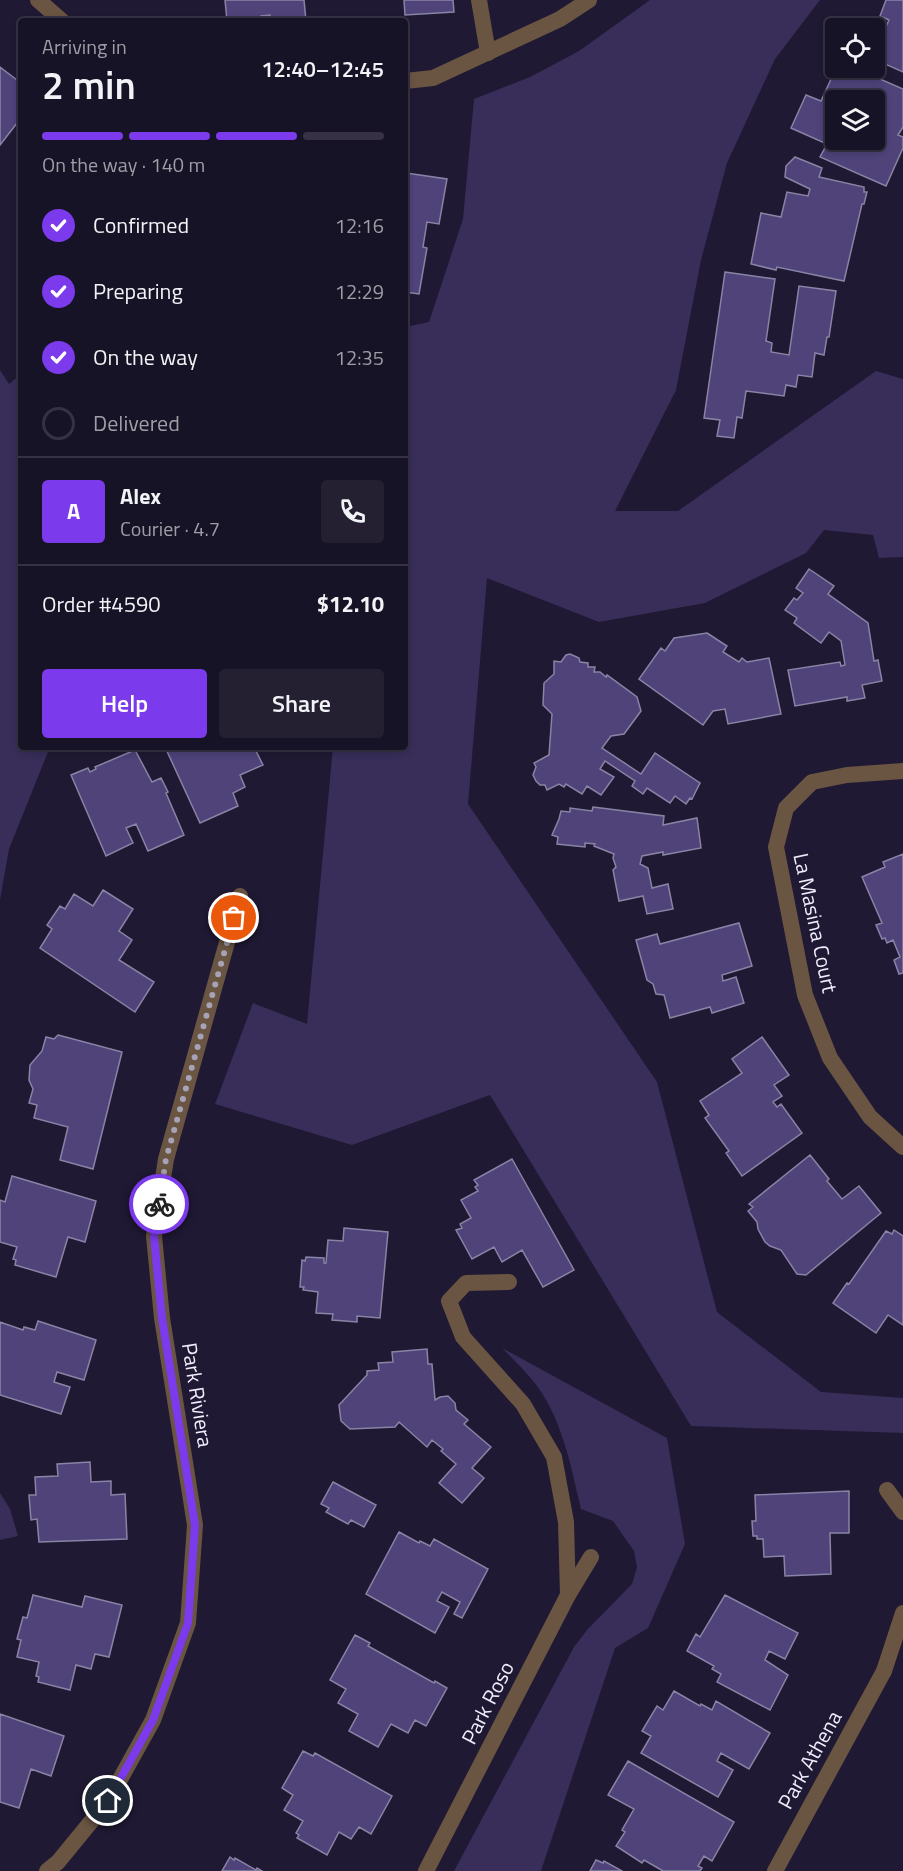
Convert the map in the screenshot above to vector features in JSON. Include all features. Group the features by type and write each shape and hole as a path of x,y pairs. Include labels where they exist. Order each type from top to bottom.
{"street":[{"path":"38,0 59,18"},
{"path":"479,0 488,53"},
{"path":"408,81 434,78 560,19 589,0"},
{"name":"La Masina Court","path":"903,771 848,775 812,782 786,808 776,847 805,995 830,1058 870,1117 903,1147"},
{"name":"Park Riviera","path":"48,1871 108,1801 153,1720 188,1623 195,1525 162,1318 154,1236 166,1159 240,896"},
{"path":"509,1282 466,1283 449,1301 463,1337 523,1404 554,1457 566,1522 568,1595"},
{"path":"887,1490 903,1512"},
{"name":"Park Roso","path":"426,1871 568,1595 591,1557"},
{"name":"Park Athena","path":"776,1871 884,1671 903,1613"}],"shaded area":[{"path":"650,0 820,0 775,59 727,163 701,260 676,390 615,511 678,511 876,371 903,379 903,557 879,558 873,535 824,530 806,553 705,603 599,622 487,578 468,804 657,1082 717,1312 821,1392 903,1398 903,1433 691,1426 490,1095 352,1145 215,1104 253,1003 307,1024 333,750 408,750 408,326 429,322 463,219 474,99 530,77 579,51"},
{"path":"0,370 9,384 18,376 18,750 49,750 9,849 0,900"},
{"path":"502,1348 667,1438 685,1544 648,1628 615,1648 541,1871 454,1871 574,1647 587,1630 632,1584 637,1567 634,1551 613,1521 581,1509 565,1445 553,1414 537,1386"},
{"path":"0,1493 10,1509 18,1536 0,1540"}],"building":[{"path":"225,0 304,0 306,18 270,18 270,15 261,16 261,18 227,18"},
{"path":"404,0 453,0 454,12 405,15"},
{"path":"886,0 903,0 903,72 885,64 885,29 889,20 880,16"},
{"path":"0,67 18,81 18,122 0,145"},
{"path":"831,78 878,78 903,89 903,127 898,135 903,137 903,148 886,186 820,157 825,148 825,150 885,150 885,90 826,90"},
{"path":"825,92 825,143 791,128 806,95 821,101"},
{"path":"795,157 822,168 819,177 864,187 864,192 867,192 864,204 862,204 844,281 751,264 761,213 781,217 787,192 808,196 810,189 785,177 786,166"},
{"path":"408,173 447,179 439,224 427,222 423,247 427,248 419,294 408,292"},
{"path":"725,272 775,279 766,341 772,343 771,352 789,355 799,286 836,291 824,355 815,353 812,377 798,375 796,387 786,385 784,396 746,391 742,418 737,417 734,438 717,436 720,420 704,418"},
{"path":"809,569 834,586 828,594 868,623 874,661 878,660 882,681 862,685 865,698 847,701 847,697 795,706 788,670 840,662 841,666 845,665 841,641 829,632 821,643 794,623 797,618 785,610 794,598 797,600 803,593 796,588"},
{"path":"707,633 727,646 723,652 739,662 742,658 747,662 769,658 781,714 728,724 725,709 713,711 703,725 639,679 661,648 665,651 674,638"},
{"path":"570,654 579,658 580,662 588,663 588,667 595,667 594,672 600,672 606,677 607,675 637,697 641,711 624,734 611,736 602,748 641,774 655,753 700,783 692,799 690,798 686,804 675,796 670,803 647,788 643,794 632,786 635,781 605,761 600,769 614,777 601,795 587,786 582,794 566,784 564,787 559,784 547,790 545,785 540,785 536,781 533,775 536,767 534,763 549,755 552,714 543,705 544,683 554,674 554,661 561,662 566,655"},
{"path":"135,750 152,782 161,778 184,835 148,851 136,824 126,828 133,843 106,856 71,775 88,768 90,772 96,769 95,767"},
{"path":"166,750 256,750 263,765 240,775 245,787 233,793 238,806 200,823"},
{"path":"593,807 664,816 663,825 697,818 701,848 663,855 663,852 642,856 640,864 648,868 652,888 668,884 673,909 647,914 643,896 619,901 613,870 616,867 614,854 594,846 595,844 585,843 585,847 557,844 558,837 552,835 561,811 570,812 570,808 592,811"},
{"path":"903,854 903,973 899,974 894,960 900,957 893,940 887,943 885,938 882,939 876,925 882,923 862,877 885,867 883,862"},
{"path":"103,890 133,909 119,931 132,940 119,960 154,982 135,1012 40,948 52,929 47,925 60,906 65,909 74,894 93,906"},
{"path":"739,923 752,966 722,975 723,981 736,977 744,1003 712,1013 710,1007 670,1018 664,995 656,994 653,984 647,980 636,940 657,934 660,944"},
{"path":"58,1035 122,1052 93,1169 60,1160 68,1127 34,1118 37,1105 29,1103 33,1089 29,1080 30,1065 42,1051 46,1037 54,1039"},
{"path":"762,1037 789,1075 774,1085 782,1096 773,1102 777,1107 781,1104 802,1133 742,1176 726,1153 729,1151 705,1118 709,1115 700,1101 742,1073 732,1059"},
{"path":"810,1155 842,1199 859,1186 881,1213 806,1275 797,1274 781,1250 765,1242 757,1222 748,1211 753,1207 749,1204"},
{"path":"512,1159 574,1270 543,1287 522,1250 502,1262 494,1247 472,1259 456,1230 462,1228 460,1224 471,1218 461,1200 478,1191 475,1187 478,1185 474,1180"},
{"path":"12,1176 96,1201 85,1242 68,1237 56,1277 15,1265 16,1260 13,1259 17,1247 0,1242 0,1200 5,1202"},
{"path":"344,1228 388,1232 380,1318 357,1316 357,1322 332,1320 333,1314 316,1313 318,1292 303,1290 304,1287 300,1287 302,1260 305,1261 306,1257 324,1258 324,1263 326,1263 328,1240 343,1241"},
{"path":"894,1230 903,1236 903,1325 888,1315 876,1333 833,1303 886,1231 892,1234"},
{"path":"38,1321 96,1340 84,1380 57,1372 54,1382 70,1387 61,1414 0,1395 0,1322 23,1330 24,1327 35,1330"},
{"path":"427,1349 428,1364 432,1364 435,1400 448,1396 455,1403 456,1410 468,1420 464,1424 491,1447 472,1468 484,1478 462,1503 439,1483 456,1464 432,1440 427,1447 399,1422 395,1427 350,1429 341,1421 339,1405 367,1375 367,1371 379,1370 378,1363 393,1362 392,1352"},
{"path":"90,1462 91,1482 111,1481 111,1495 125,1494 127,1539 39,1542 37,1519 31,1520 29,1495 36,1495 35,1477 58,1476 57,1464"},
{"path":"333,1482 376,1505 364,1527 351,1520 348,1524 326,1512 329,1508 321,1504"},
{"path":"849,1491 849,1533 830,1533 831,1574 785,1576 784,1556 764,1557 763,1539 753,1536 752,1521 756,1521 755,1495"},
{"path":"399,1532 430,1546 434,1539 488,1569 462,1618 454,1614 460,1602 442,1592 437,1601 449,1607 435,1633 366,1594"},
{"path":"33,1595 82,1607 85,1596 122,1605 109,1657 95,1654 91,1669 76,1665 70,1690 38,1682 39,1677 36,1676 39,1662 17,1657 21,1640 17,1639 23,1617 27,1618"},
{"path":"725,1595 798,1633 785,1659 769,1651 765,1660 788,1675 770,1710 717,1682 721,1674 712,1669 714,1666 687,1651 696,1634 700,1637"},
{"path":"355,1635 370,1643 368,1646 447,1688 426,1726 415,1720 408,1733 391,1724 378,1747 349,1731 358,1714 338,1703 346,1689 330,1680"},
{"path":"674,1691 712,1710 716,1701 770,1733 749,1769 721,1753 717,1761 733,1770 718,1797 641,1753 651,1736 642,1731 657,1706 663,1710"},
{"path":"0,1714 64,1736 51,1776 31,1769 19,1808 0,1802"},
{"path":"303,1751 313,1756 315,1753 392,1796 371,1834 359,1827 351,1839 339,1832 327,1855 297,1838 299,1835 296,1833 303,1821 284,1810 293,1795 282,1788"},
{"path":"628,1761 734,1822 712,1861 704,1856 698,1866 702,1868 700,1871 663,1871 644,1860 642,1863 616,1846 625,1832 622,1830 634,1809 608,1795"},
{"path":"230,1857 256,1870 257,1868 262,1871 222,1871"},
{"path":"596,1860 603,1863 604,1861 622,1871 590,1871"}],"way so far":[{"path":"159,1204 166,1159 234,918"}],"route":[{"path":"108,1801 153,1720 188,1623 195,1525 162,1318 154,1236 159,1204"}]}
